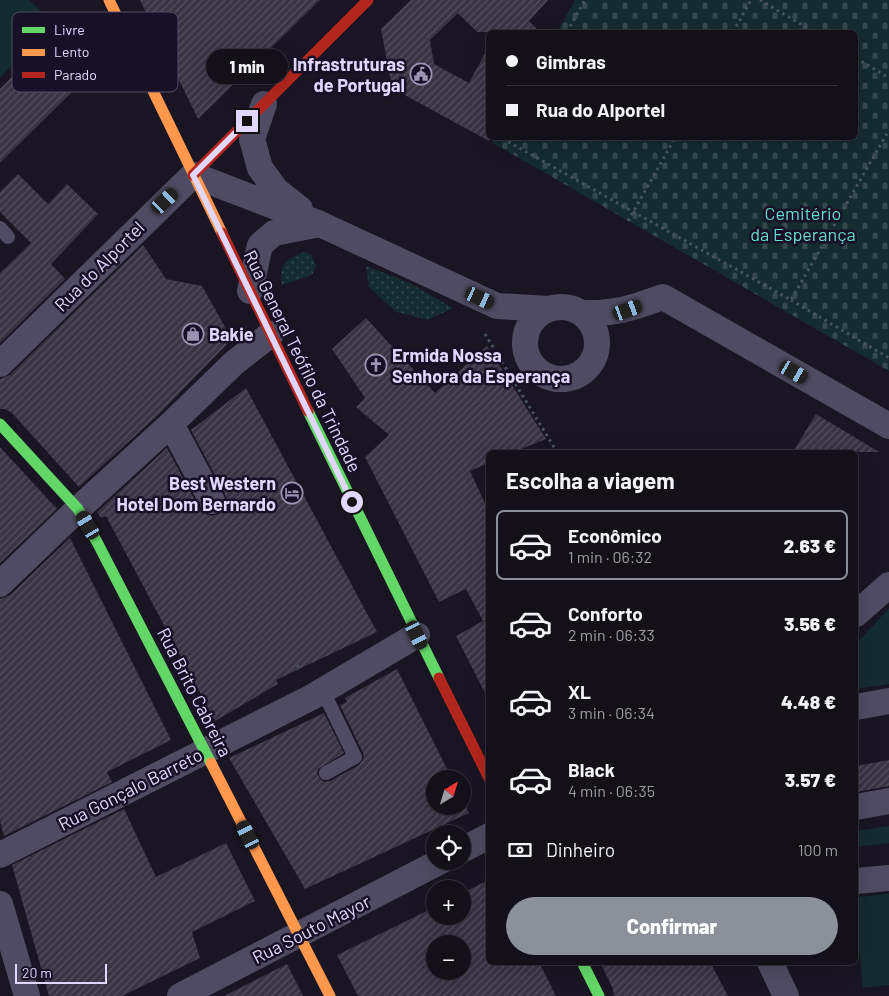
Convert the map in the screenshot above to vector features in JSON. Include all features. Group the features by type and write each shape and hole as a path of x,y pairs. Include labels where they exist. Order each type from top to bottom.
{"street":[{"name":"Rua General Teófilo da Trindade","path":"109,0 115,12"},
{"name":"Rua do Alportel","path":"0,364 368,0"},
{"name":"Rua General Teófilo da Trindade","path":"153,92 417,635 486,772"},
{"path":"264,104 252,140 260,168 276,190 320,224"},
{"path":"193,175 320,224 497,306 549,309 564,307 582,313 601,314 628,310 663,297 889,426"},
{"path":"250,291 260,245 274,232 320,224"},
{"path":"497,306 532,364"},
{"path":"549,309 536,317 527,331 525,345 528,358 532,364 546,376 563,380 578,376 588,368 628,310"},
{"path":"582,313 594,326 598,342 594,360"},
{"path":"0,584 234,363 271,334"},
{"name":"Rua Brito Cabreira","path":"0,424 78,509 206,751 330,996"},
{"path":"171,424 212,501"},
{"path":"858,612 889,585"},
{"name":"Rua Gonçalo Barreto","path":"0,856 323,691 417,635"},
{"path":"858,707 889,701"},
{"path":"858,807 889,801"},
{"path":"471,845 486,838"},
{"name":"Rua Souto Mayor","path":"180,996 426,869"},
{"path":"858,881 889,878"},
{"path":"0,904 27,996"},
{"path":"584,965 599,996"},
{"path":"771,965 786,996"}],"lane":[{"path":"323,691 355,757 326,773"}],"path":[{"path":"568,30 585,0"},
{"path":"733,30 750,0"},
{"path":"760,0 811,30"},
{"path":"858,59 889,78"},
{"path":"791,300 889,130"},
{"path":"505,140 791,300 889,358"},
{"path":"628,221 673,140"},
{"path":"482,329 556,450"}],"green space":[{"path":"0,0 29,0 42,12 12,12 12,65 0,78"},
{"name":"Cemitério da Esperança","path":"575,0 889,0 889,371 493,143 495,140 858,140 858,30 558,30"},
{"path":"305,252 311,254 316,266 312,275 282,285 281,273 285,263"},
{"path":"366,266 410,283 453,308 428,320 396,312 369,287"},
{"path":"889,608 889,684 858,689 858,642"},
{"path":"889,826 889,843 858,847 858,831"},
{"path":"889,894 889,985 863,988 858,937 858,897"}],"building":[{"path":"140,0 320,0 198,119 178,78 178,12 146,12"},
{"name":"Infrastruturas de Portugal","path":"411,0 548,0 529,21 538,30 486,30 486,32 477,32 458,13 430,40 434,64 469,83 486,52 486,139 392,88 381,29"},
{"path":"12,77 12,92 72,92 0,163 0,89"},
{"path":"18,174 48,204 67,184 98,214 51,264 65,279 0,343 0,273 31,243 0,212 0,192"},
{"path":"143,245 166,279 202,286 232,339 158,415 79,487 12,413 5,409 0,409 0,379 10,375"},
{"path":"366,318 435,393 487,346 546,439 519,450 486,450 486,464 470,471 486,506 486,695 456,636 483,621 466,589 439,602 365,457 389,435 356,407 365,398 332,349"},
{"path":"246,388 377,632 276,680 278,684 215,721 106,516 101,518 97,512 167,448 199,508 211,516 219,514 227,502 225,494 191,430"},
{"path":"816,414 879,452 858,452 858,450 794,450"},
{"path":"0,447 57,509 0,563"},
{"path":"70,538 171,740 107,772 112,782 4,836 0,821 0,599 10,595"},
{"path":"397,669 448,770 426,770 426,815 465,815 443,825 426,825 426,833 305,889 229,758 324,713 344,753 318,769 317,773 321,780 325,782 330,781 359,765 364,758 340,705 347,702 345,698"},
{"path":"889,760 889,786 858,792 858,766"},
{"path":"124,809 156,877 226,843 255,901 192,932 200,958 122,996 49,996 12,865"},
{"path":"486,881 486,965 540,965 556,996 358,996 337,955 426,911 426,925 471,925 471,889"},
{"path":"287,964 303,996 224,996"},
{"path":"601,965 712,965 728,996 614,996 613,989"}],"traffic: fast":[{"path":"308,411 439,678"},
{"path":"0,424 78,509 97,542 211,763"},
{"path":"584,965 599,996"}],"traffic: slow":[{"path":"109,0 115,12"},
{"path":"154,92 222,233"},
{"path":"211,763 330,996"}],"traffic: jam":[{"path":"193,175 368,0"},
{"path":"222,233 308,411"},
{"path":"439,678 486,772"}],"place":[{"name":"Infrastruturas de Portugal","path":"421,74"},
{"name":"Bakie","path":"193,334"},
{"name":"Ermida Nossa Senhora da Esperança","path":"376,365"},
{"name":"Best Western Hotel Dom Bernardo","path":"292,493"}],"route":[{"path":"247,121 193,175 352,502"}]}
